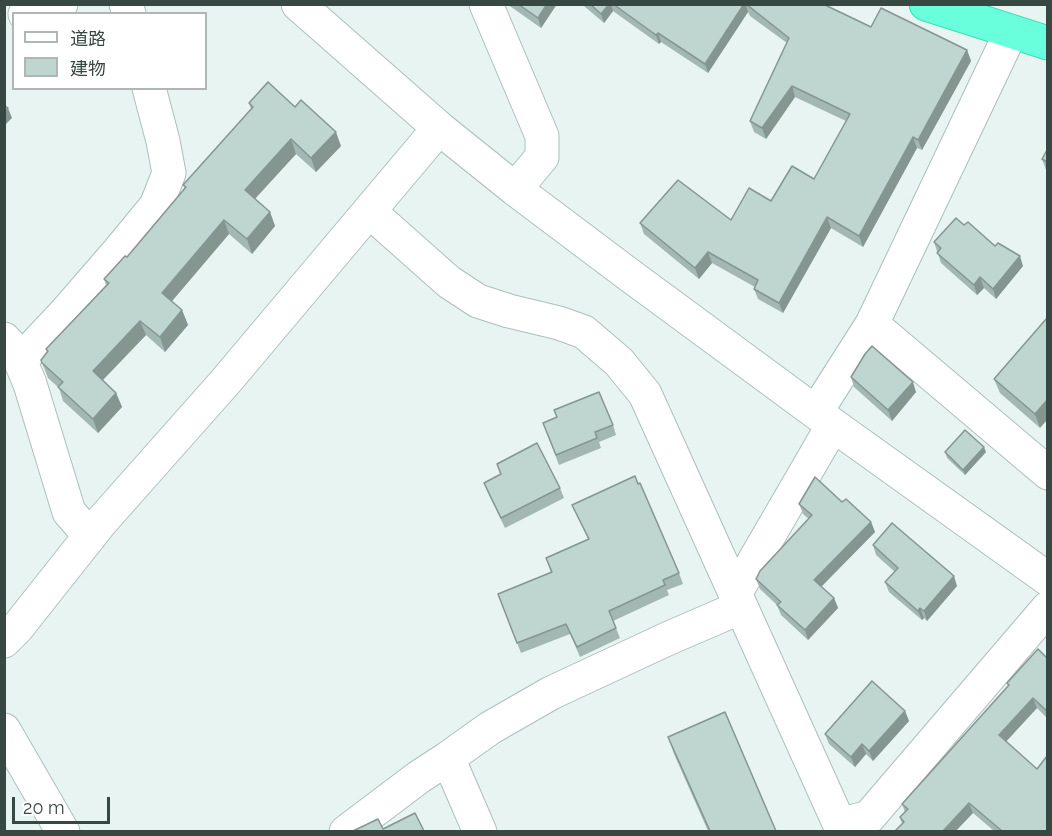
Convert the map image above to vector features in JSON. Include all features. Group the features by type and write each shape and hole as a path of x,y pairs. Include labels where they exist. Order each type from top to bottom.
{"highway":[{"path":"926,4 1047,43"}],"street":[{"path":"32,12 61,4"},
{"path":"298,4 439,128 515,189 824,418 1047,579"},
{"path":"486,4 542,136 542,157 515,189"},
{"path":"346,831 490,728 550,693 666,639 738,601 1011,32"},
{"path":"90,536 69,512 30,384 12,350 66,312 156,206 170,173 150,90"},
{"path":"4,641 17,628 90,536 226,381 439,128"},
{"path":"369,211 449,282 478,301 584,332 619,362 645,394 738,601 859,826 1047,608"},
{"path":"872,324 1047,472"},
{"path":"4,730 63,831"},
{"path":"448,758 480,831"}],"building":[{"path":"518,4 547,4 538,18"},
{"path":"590,4 609,4 601,14"},
{"path":"613,4 744,4 705,64 658,33 656,35"},
{"path":"746,4 823,4 871,27 881,8 967,50 918,140 913,137 859,236 827,217 779,303 754,289 758,280 708,252 695,268 640,223 678,180 731,220 749,188 771,201 792,166 814,179 850,114 792,86 762,128 750,121 789,38"},
{"path":"268,82 295,107 301,100 336,132 311,158 291,139 245,190 270,212 247,239 224,220 162,293 182,310 160,337 140,321 93,371 116,393 93,419 58,387 63,382 41,360 48,351 46,349 109,283 104,279 125,256 127,257 186,187 183,185 253,107 249,103"},
{"path":"1047,150 1047,162 1042,159"},
{"path":"956,218 964,225 968,222 995,246 998,243 1020,256 993,289 980,277 974,285 937,253 941,248 934,242"},
{"path":"1047,318 1047,400 1035,414 994,379"},
{"path":"872,346 913,382 888,410 851,377"},
{"path":"599,392 613,425 595,432 597,438 556,455 543,423 557,417 554,410"},
{"path":"965,430 984,447 963,470 945,452"},
{"path":"537,443 560,488 501,518 484,483 501,474 497,464"},
{"path":"635,476 679,573 663,580 665,585 609,611 616,628 577,647 566,624 517,643 498,594 552,572 546,558 589,539 572,505"},
{"path":"815,477 842,502 846,499 871,522 814,580 834,598 805,630 777,605 781,602 756,579 760,571 812,515 799,504"},
{"path":"892,523 954,576 924,611 920,608 918,611 885,582 898,568 873,545"},
{"path":"1038,649 1047,658 1047,711 1033,698 999,735 1037,769 1047,756 1047,831 1002,831 969,803 943,831 895,831 904,822 900,817 908,809 902,804 1009,685 1007,683"},
{"path":"872,681 905,711 869,751 862,744 851,757 825,734"},
{"path":"725,712 776,831 710,831 668,737"},
{"path":"415,813 424,831 353,831 378,819 383,829"}]}
